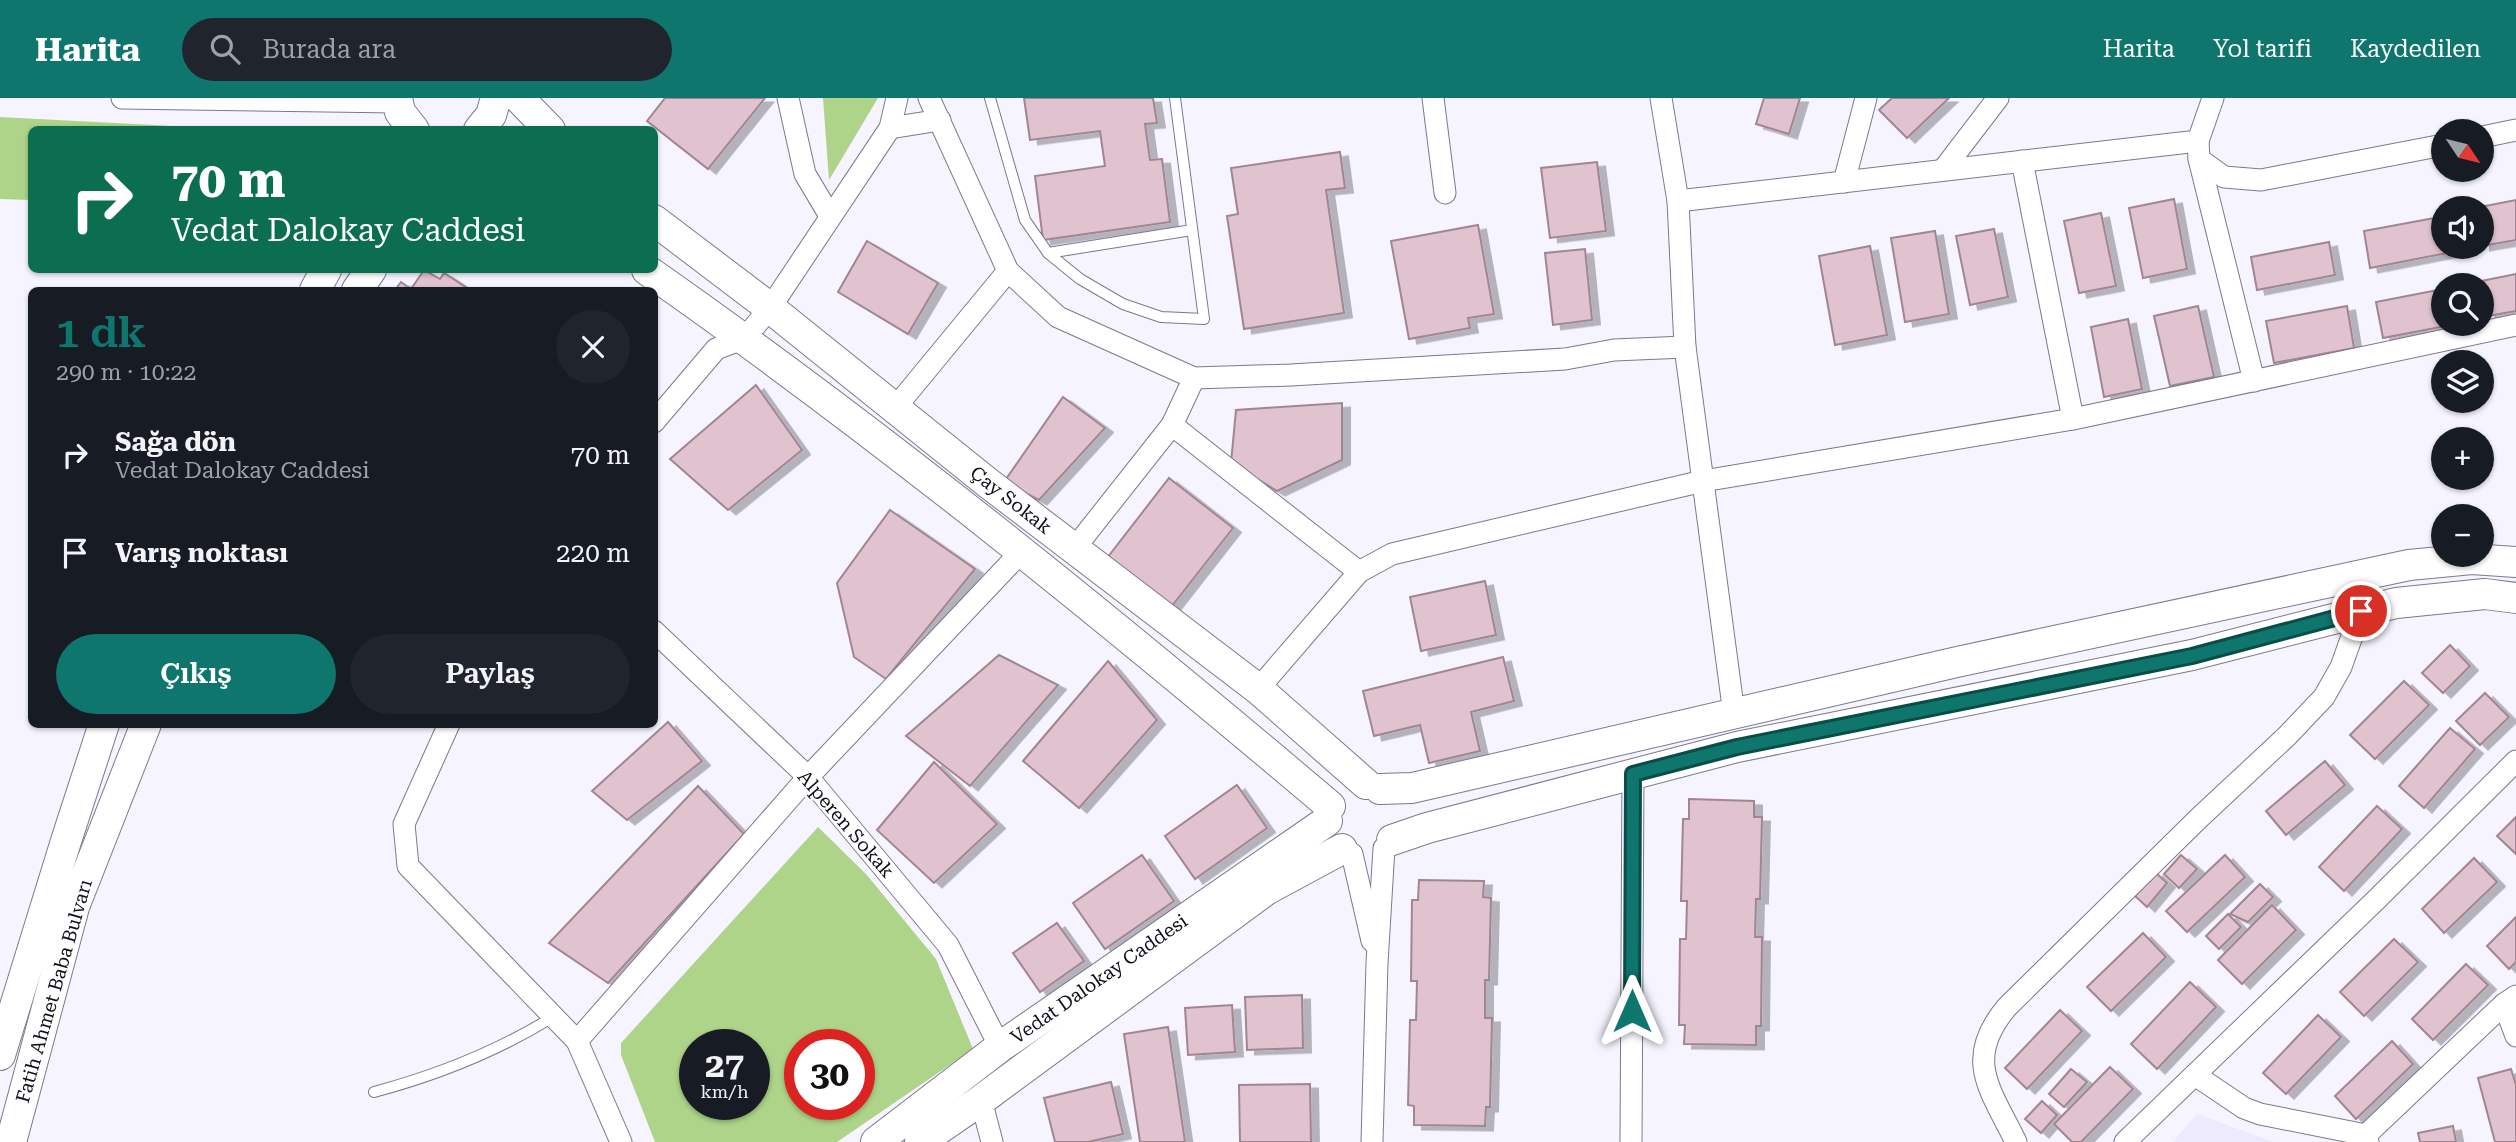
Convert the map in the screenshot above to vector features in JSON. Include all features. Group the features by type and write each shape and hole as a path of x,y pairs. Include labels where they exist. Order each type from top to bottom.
{"main road":[{"path":"482,126 491,115 496,98"},
{"path":"519,98 546,126"},
{"name":"Çay Sokak","path":"658,223 770,308 1074,549 1258,689 1373,786"},
{"name":"Çay Sokak","path":"651,273 745,338 1023,550 1328,813"},
{"path":"2516,562 2472,559 2409,565 1957,662 1412,788 1373,786 1344,789 1328,813 1329,832 1347,852 1363,856 1374,854 1388,844 1427,828 1737,747 2192,656 2396,603 2485,594 2516,598"},
{"name":"Fatih Ahmet Baba Bulvarı","path":"0,1055 103,728"},
{"name":"Fatih Ahmet Baba Bulvarı","path":"11,1142 74,907 144,728"},
{"path":"1373,786 1389,796 1396,806 1397,830 1388,844"},
{"name":"Vedat Dalokay Caddesi","path":"876,1142 1000,1048 1328,813"},
{"name":"Vedat Dalokay Caddesi","path":"920,1142 1266,890 1347,852"}],"street":[{"path":"122,98 403,116"},
{"path":"788,98 805,174 830,216"},
{"path":"658,417 716,349 745,338 770,308 890,128 897,98"},
{"path":"929,98 1008,271 1058,317 1194,378 1291,375 1552,359 1614,350 1685,346"},
{"path":"1433,98 1445,193"},
{"path":"1661,98 1678,201 1685,346 1734,714"},
{"path":"1844,182 1866,98"},
{"path":"1944,170 1998,98"},
{"path":"2213,98 2198,150 2254,381"},
{"path":"890,128 940,120"},
{"path":"2494,135 2516,130"},
{"path":"1678,201 2022,161 2198,150 2224,177 2262,180 2431,147"},
{"path":"2022,161 2073,419"},
{"path":"895,408 1008,271"},
{"path":"1258,689 1359,572 1392,554 1703,481 2073,419 2516,326"},
{"path":"1074,549 1172,425 1194,378"},
{"path":"1172,425 1359,572"},
{"path":"577,1041 808,777 1023,550"},
{"path":"2016,1142 1988,1085 1983,1062 1983,1050 1996,1020 2324,697 2341,667 2361,611"},
{"name":"Alperen Sokak","path":"658,635 808,777 948,945 1000,1048"},
{"path":"447,728 404,824 408,866 577,1041 621,1142"},
{"path":"2125,1142 2516,761"},
{"path":"1631,1142 1633,774"},
{"path":"1372,1142 1377,963 1388,844"},
{"path":"1347,852 1377,963"},
{"path":"2195,1074 2244,1108 2367,1139 2510,1000"},
{"path":"2510,1000 2516,1036"},
{"path":"981,1100 992,1142"}],"lane":[{"path":"990,98 1025,220 1048,253 1080,279 1123,304 1161,317 1204,319 1175,98"},
{"path":"1048,253 1192,230"},
{"path":"374,1092 415,1082 455,1067 494,1050 553,1017"}],"shaded area":[{"path":"2197,1114 2274,1142 2173,1142"}],"green space":[{"path":"823,98 878,98 829,180"},
{"path":"0,117 172,126 28,126 28,200 0,199"},
{"path":"818,827 866,874 936,959 973,1049 875,1116 875,1029 784,1029 784,1120 869,1120 837,1142 655,1142 621,1055 621,1043"}],"building":[{"path":"665,98 765,98 708,169 658,130 658,126 647,121"},
{"path":"1024,98 1153,98 1157,123 1145,124 1150,160 1162,159 1170,222 1043,240 1035,176 1105,166 1100,131 1030,140"},
{"path":"1764,98 1800,98 1789,134 1756,124"},
{"path":"1892,98 1949,98 1907,138 1879,110"},
{"path":"1340,152 1345,188 1326,190 1344,313 1244,329 1227,216 1238,214 1231,168"},
{"path":"1597,162 1606,231 1550,238 1541,168"},
{"path":"2174,199 2187,269 2143,278 2129,208"},
{"path":"2516,200 2516,240 2494,244 2494,204"},
{"path":"2101,213 2116,286 2079,293 2064,221"},
{"path":"2431,219 2431,256 2370,268 2364,231"},
{"path":"1478,225 1494,314 1468,318 1470,328 1409,339 1391,241"},
{"path":"1994,229 2008,297 1970,305 1956,236"},
{"path":"1935,231 1949,314 1905,322 1891,238"},
{"path":"867,241 938,283 908,334 838,292"},
{"path":"2329,242 2335,275 2257,290 2251,257"},
{"path":"1870,246 1887,335 1835,345 1819,256"},
{"path":"1585,249 1592,320 1553,325 1545,253"},
{"path":"422,273 429,273 440,279 444,273 465,287 412,287"},
{"path":"2516,274 2516,311 2494,315 2494,278"},
{"path":"2431,291 2431,329 2383,338 2376,302"},
{"path":"2198,306 2214,377 2170,386 2154,316"},
{"path":"2347,306 2354,348 2274,363 2266,321"},
{"path":"2128,319 2142,389 2104,397 2091,327"},
{"path":"756,385 802,450 728,510 670,459"},
{"path":"1063,397 1105,428 1039,500 1004,482"},
{"path":"1342,403 1342,460 1277,491 1231,463 1236,410"},
{"path":"1169,478 1233,528 1168,611 1104,562"},
{"path":"890,510 975,569 886,679 854,657 837,583"},
{"path":"1485,581 1496,635 1421,651 1410,597"},
{"path":"2450,645 2470,666 2443,693 2422,673"},
{"path":"999,655 1058,685 970,786 906,736"},
{"path":"1503,657 1514,701 1471,712 1480,751 1429,763 1420,725 1374,736 1363,691"},
{"path":"1108,661 1157,720 1079,808 1023,761"},
{"path":"2404,681 2429,705 2375,759 2350,735"},
{"path":"2485,693 2509,717 2480,745 2456,721"},
{"path":"668,722 702,761 627,820 592,791"},
{"path":"2450,728 2475,749 2424,808 2399,786"},
{"path":"2325,761 2345,785 2286,835 2266,811"},
{"path":"934,762 997,824 934,883 877,830"},
{"path":"1237,785 1267,828 1195,879 1165,836"},
{"path":"698,786 744,834 608,983 549,943"},
{"path":"1689,799 1754,801 1754,817 1762,817 1760,899 1756,899 1755,937 1762,937 1761,1026 1756,1026 1756,1045 1684,1044 1685,1025 1679,1025 1680,939 1686,939 1687,901 1681,901 1683,819 1689,819"},
{"path":"2377,806 2402,829 2344,891 2319,867"},
{"path":"2516,817 2516,854 2497,836"},
{"path":"1142,855 1174,901 1105,949 1073,903"},
{"path":"2181,855 2197,869 2179,888 2164,874"},
{"path":"2225,855 2245,877 2187,932 2166,911"},
{"path":"2474,858 2497,882 2444,933 2422,909"},
{"path":"2155,872 2167,883 2147,907 2135,896"},
{"path":"1419,880 1484,881 1483,897 1491,898 1489,980 1485,980 1485,1018 1492,1018 1490,1107 1486,1107 1485,1126 1414,1125 1414,1106 1408,1105 1410,1020 1416,1020 1417,981 1411,981 1412,900 1418,900"},
{"path":"2260,884 2273,897 2248,922 2230,914"},
{"path":"2272,905 2296,930 2242,984 2218,960"},
{"path":"2228,914 2241,927 2219,949 2206,936"},
{"path":"2516,917 2516,962 2509,969 2487,946"},
{"path":"1057,923 1084,961 1040,992 1013,953"},
{"path":"2143,933 2166,957 2111,1011 2087,987"},
{"path":"2394,939 2418,962 2364,1016 2340,992"},
{"path":"2466,964 2488,985 2433,1040 2412,1019"},
{"path":"2190,982 2216,1007 2157,1069 2131,1044"},
{"path":"1302,995 1303,1048 1247,1050 1245,997"},
{"path":"1232,1005 1235,1052 1188,1055 1185,1008"},
{"path":"2060,1010 2082,1031 2027,1089 2005,1068"},
{"path":"2318,1015 2341,1037 2286,1094 2263,1073"},
{"path":"1168,1027 1185,1142 1140,1142 1124,1034"},
{"path":"2392,1041 2413,1064 2356,1119 2335,1096"},
{"path":"2110,1067 2133,1089 2081,1142 2072,1142 2054,1124"},
{"path":"2071,1069 2087,1082 2064,1107 2049,1094"},
{"path":"2511,1069 2516,1085 2516,1142 2495,1142 2478,1078"},
{"path":"1111,1082 1123,1134 1088,1142 1055,1142 1044,1098"},
{"path":"1310,1084 1311,1142 1240,1142 1239,1085"},
{"path":"2042,1101 2057,1115 2041,1133 2025,1119"},
{"path":"2453,1126 2456,1142 2420,1142 2418,1133"}],"route":[{"path":"1632,1011 1633,774 1737,747 2192,656 2361,611"}]}
